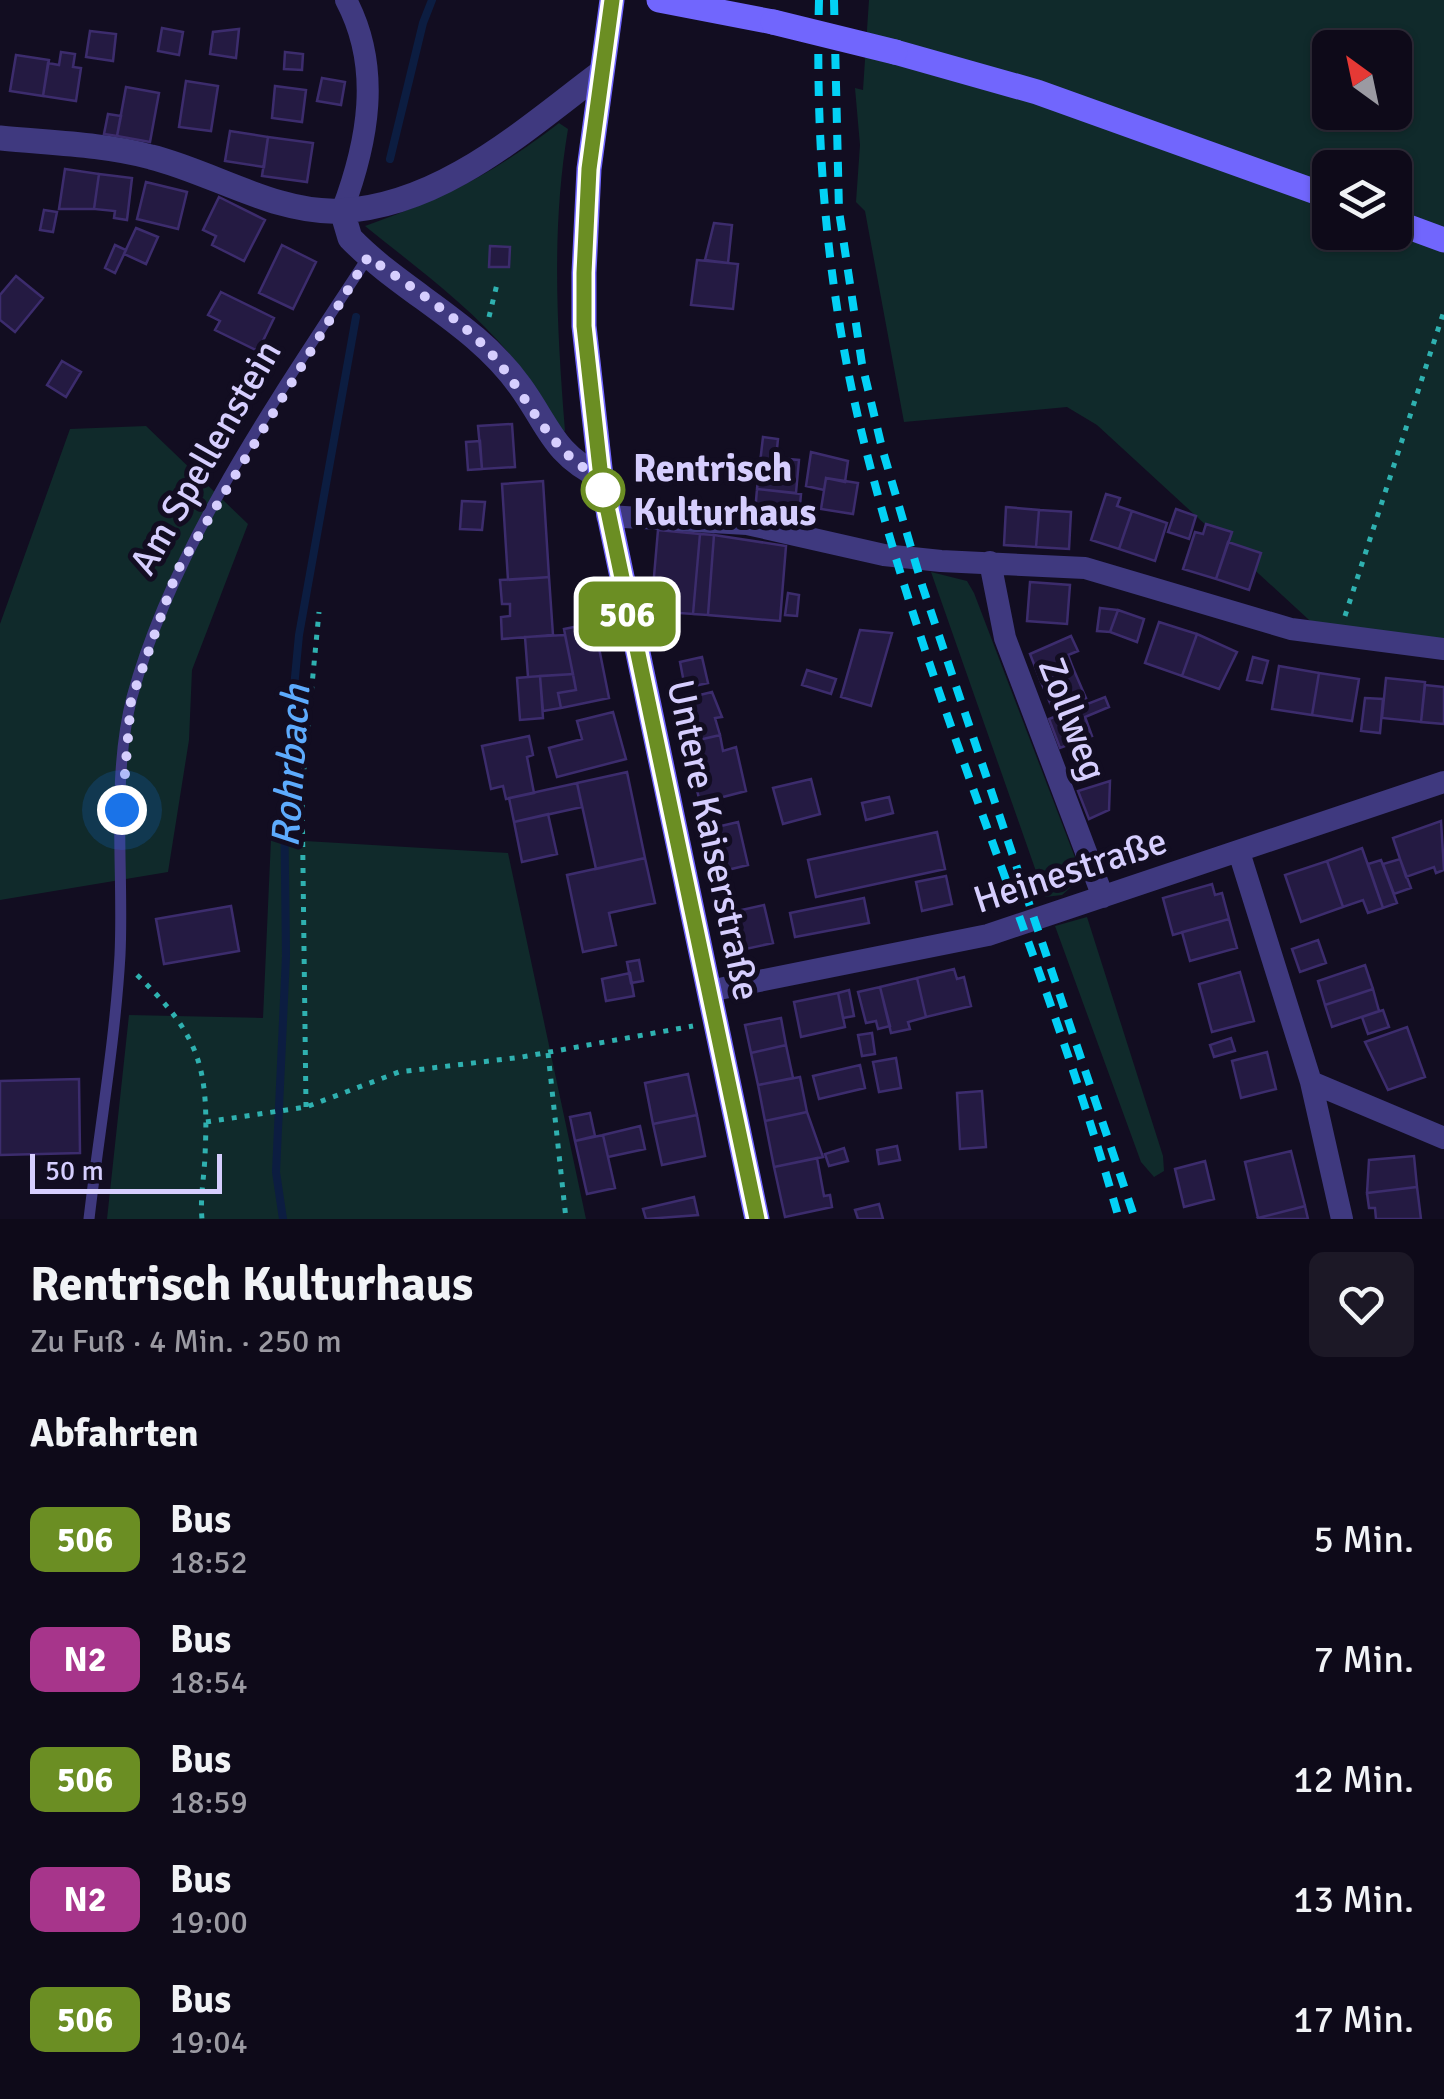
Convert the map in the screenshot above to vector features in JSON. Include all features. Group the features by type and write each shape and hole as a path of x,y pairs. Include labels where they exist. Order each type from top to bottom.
{"main road":[{"name":"Untere Kaiserstraße","path":"612,0 599,74 584,273 584,326 601,478 757,1219"},
{"path":"672,2 895,52 1037,92 1312,191"},
{"path":"1412,228 1440,239"}],"street":[{"path":"346,0 366,46 369,78 356,174 342,211 350,238 368,257 483,345 519,385 559,451 601,478"},
{"path":"0,138 147,156 278,202 342,211 433,186 497,153 599,74"},
{"path":"607,516 747,524 884,555 1113,573 1256,621 1338,638 1444,648"},
{"name":"Zollweg","path":"990,562 1005,638 1103,897"},
{"name":"Heinestraße","path":"709,991 988,935 1444,782"},
{"path":"1239,852 1310,1082 1342,1219"},
{"path":"1310,1082 1444,1138"}],"lane":[{"name":"Am Spellenstein","path":"89,1219 120,958 124,747 131,701 177,571 368,257"}],"path":[{"path":"483,345 498,280"},
{"path":"1338,638 1444,311"},
{"path":"306,1107 302,789 319,612"},
{"path":"120,958 168,1004 199,1053 206,1122 202,1219"},
{"path":"206,1122 306,1107 399,1072 548,1053 716,1022"},
{"path":"548,1053 566,1219"}],"green space":[{"path":"869,0 1444,0 1444,654 1333,642 1097,425 1067,407 904,422 865,211 856,202 860,145 855,88 863,90"},
{"path":"559,123 568,129 557,242 565,431 559,430 541,397 499,341 449,294 365,226 466,184"},
{"path":"146,426 248,524 192,670 189,740 168,872 0,900 0,624 70,429"},
{"path":"931,572 967,581 974,593 1079,868 1079,880 1062,895 1045,897"},
{"path":"271,839 508,853 586,1219 107,1219 129,1015 263,1018"},
{"path":"1087,917 1163,1156 1164,1171 1154,1177 1141,1162 1055,926"}],"building":[{"path":"162,28 183,32 179,55 158,51"},
{"path":"239,29 236,58 210,54 213,32"},
{"path":"90,31 116,34 113,61 86,57"},
{"path":"61,52 75,54 73,67 81,68 76,101 43,96 48,63 59,65"},
{"path":"285,52 303,54 302,70 284,69"},
{"path":"16,55 49,60 43,96 10,91"},
{"path":"322,78 345,82 341,105 317,101"},
{"path":"186,81 218,86 211,131 179,127"},
{"path":"275,86 306,90 302,122 272,118"},
{"path":"126,87 159,93 150,142 117,136"},
{"path":"108,114 121,116 117,136 104,134"},
{"path":"230,131 268,137 264,167 225,161"},
{"path":"268,137 313,143 307,182 262,176"},
{"path":"65,169 99,174 94,209 59,209"},
{"path":"99,174 132,178 127,220 114,218 115,211 94,209"},
{"path":"146,182 187,192 178,229 137,219"},
{"path":"219,197 265,220 244,261 212,245 216,236 203,230"},
{"path":"44,210 57,212 53,232 40,230"},
{"path":"714,223 732,225 728,263 705,260"},
{"path":"136,228 158,237 146,264 124,254"},
{"path":"115,245 126,250 115,273 105,268"},
{"path":"282,245 316,262 293,309 259,293"},
{"path":"490,246 510,247 509,267 489,267"},
{"path":"697,260 738,264 733,309 691,305"},
{"path":"16,276 43,298 15,332 0,320 0,295"},
{"path":"221,292 274,318 258,351 215,330 220,321 208,315"},
{"path":"62,361 81,372 66,397 47,385"},
{"path":"512,424 515,467 482,469 478,426"},
{"path":"763,437 778,439 776,458 799,460 796,493 757,489"},
{"path":"480,441 482,469 468,470 466,442"},
{"path":"811,452 848,461 845,482 826,478 824,490 806,486"},
{"path":"826,478 858,483 853,514 821,509"},
{"path":"543,481 549,577 508,580 502,484"},
{"path":"757,489 801,494 799,517 755,513"},
{"path":"1106,494 1120,498 1117,506 1132,511 1119,549 1091,540"},
{"path":"462,501 485,502 482,530 460,529"},
{"path":"1006,507 1039,510 1036,547 1004,545"},
{"path":"1176,509 1196,516 1189,539 1168,532"},
{"path":"1039,510 1071,512 1069,549 1036,547"},
{"path":"1132,511 1167,523 1155,561 1119,549"},
{"path":"1206,524 1232,532 1216,579 1183,569 1195,532 1203,534"},
{"path":"658,530 700,534 693,614 651,611"},
{"path":"700,534 714,535 708,615 693,614"},
{"path":"714,535 786,546 780,621 708,615"},
{"path":"1228,542 1261,553 1249,590 1216,579"},
{"path":"549,577 553,635 502,639 501,617 510,616 510,604 502,604 500,580"},
{"path":"1030,582 1070,585 1067,624 1027,621"},
{"path":"788,593 799,595 797,616 785,615"},
{"path":"1100,608 1118,610 1110,632 1097,631"},
{"path":"1118,610 1144,619 1137,642 1110,632"},
{"path":"1159,622 1197,634 1182,676 1145,663"},
{"path":"594,623 609,698 561,708 558,693 576,690 564,629"},
{"path":"860,630 892,633 871,706 841,697"},
{"path":"1197,634 1237,652 1219,689 1182,676"},
{"path":"565,635 573,674 528,677 525,637"},
{"path":"1071,636 1078,651 1068,655 1073,668 1041,682 1030,654"},
{"path":"702,657 708,683 685,688 680,662"},
{"path":"1253,657 1268,661 1262,683 1247,680"},
{"path":"1279,666 1319,673 1312,715 1272,709"},
{"path":"1073,668 1086,698 1054,712 1041,682"},
{"path":"807,670 836,679 831,694 802,685"},
{"path":"1319,673 1359,679 1352,721 1312,715"},
{"path":"573,674 576,690 558,693 561,708 543,711 540,676"},
{"path":"540,676 543,718 520,720 517,678"},
{"path":"1386,678 1425,682 1421,722 1382,718"},
{"path":"1425,685 1444,687 1444,724 1421,722"},
{"path":"712,692 722,717 715,718 720,735 686,743 675,701"},
{"path":"1105,697 1109,707 1085,717 1092,736 1060,748 1049,719"},
{"path":"1365,698 1383,699 1380,733 1361,731"},
{"path":"613,712 626,759 557,777 549,748 582,739 577,721"},
{"path":"720,735 723,751 736,747 746,791 700,803 686,743"},
{"path":"529,736 533,755 527,757 534,793 506,799 503,786 491,789 482,746"},
{"path":"627,772 645,858 596,869 577,783"},
{"path":"811,779 820,814 783,824 773,788"},
{"path":"1110,781 1109,810 1089,819 1078,791"},
{"path":"577,783 582,807 514,822 509,798"},
{"path":"889,797 893,813 866,820 862,803"},
{"path":"548,814 557,854 522,862 514,822"},
{"path":"1441,821 1444,870 1436,873 1434,867 1406,877 1393,838"},
{"path":"738,822 748,865 715,873 704,830"},
{"path":"937,832 945,869 816,897 808,860"},
{"path":"1362,848 1383,908 1368,913 1363,900 1343,907 1327,861"},
{"path":"645,858 655,903 609,913 616,945 583,952 567,875"},
{"path":"1400,859 1411,888 1394,894 1383,864"},
{"path":"1381,860 1397,903 1383,908 1368,864"},
{"path":"1327,861 1343,907 1301,922 1285,875"},
{"path":"946,876 952,904 922,911 916,882"},
{"path":"1212,884 1215,895 1222,893 1229,919 1173,935 1163,898"},
{"path":"864,898 869,923 795,937 790,913"},
{"path":"764,905 773,943 727,953 719,915"},
{"path":"231,906 239,951 164,964 156,919"},
{"path":"1229,919 1237,948 1190,961 1182,932"},
{"path":"1318,940 1326,963 1300,972 1292,949"},
{"path":"639,960 643,981 631,983 627,962"},
{"path":"1365,965 1373,989 1325,1005 1318,981"},
{"path":"954,969 957,979 964,977 971,1006 926,1017 917,978"},
{"path":"1240,972 1254,1021 1212,1032 1199,984"},
{"path":"630,973 634,996 606,1001 602,979"},
{"path":"917,978 926,1017 908,1022 910,1029 891,1033 880,987"},
{"path":"880,987 890,1026 878,1029 876,1021 866,1023 858,992"},
{"path":"1373,989 1379,1011 1332,1027 1325,1005"},
{"path":"849,990 854,1016 843,1018 838,993"},
{"path":"838,993 845,1027 801,1037 794,1002"},
{"path":"1383,1010 1389,1027 1368,1034 1362,1017"},
{"path":"781,1018 786,1045 751,1053 745,1025"},
{"path":"1407,1027 1425,1077 1388,1090 1365,1042"},
{"path":"872,1033 875,1054 862,1056 858,1035"},
{"path":"1231,1038 1235,1051 1214,1057 1210,1045"},
{"path":"786,1045 793,1078 758,1085 751,1053"},
{"path":"1267,1052 1276,1089 1241,1098 1232,1061"},
{"path":"896,1058 901,1088 879,1092 873,1062"},
{"path":"860,1065 865,1088 819,1099 813,1076"},
{"path":"688,1074 697,1115 653,1124 645,1083"},
{"path":"800,1077 807,1112 765,1121 758,1085"},
{"path":"79,1079 80,1153 0,1155 0,1081"},
{"path":"982,1091 986,1147 960,1149 957,1093"},
{"path":"807,1112 823,1157 774,1167 765,1121"},
{"path":"590,1113 595,1136 575,1141 570,1117"},
{"path":"697,1115 705,1156 662,1165 653,1124"},
{"path":"640,1126 645,1149 608,1157 603,1135"},
{"path":"603,1135 615,1188 587,1194 575,1141"},
{"path":"897,1146 900,1160 879,1164 877,1150"},
{"path":"844,1148 848,1161 829,1166 825,1154"},
{"path":"1291,1151 1305,1206 1258,1218 1245,1162"},
{"path":"1414,1156 1417,1187 1367,1193 1369,1160"},
{"path":"817,1158 824,1196 830,1195 832,1207 785,1217 774,1167"},
{"path":"1205,1161 1214,1199 1184,1207 1175,1169"},
{"path":"1417,1187 1421,1219 1376,1219 1375,1208 1369,1208 1367,1193"},
{"path":"694,1197 698,1215 646,1219 643,1209"},
{"path":"879,1204 883,1219 858,1219 855,1210"},
{"path":"1305,1206 1308,1219 1258,1218"}],"waterway":[{"name":"Rohrbach","path":"390,159 432,0"},
{"name":"Rohrbach","path":"283,1219 276,1172 286,956 284,793 299,635 356,317"}],"railway":[{"path":"819,0 819,114 827,226 842,339 866,450 923,644 1058,1026 1119,1219"},
{"path":"834,0 839,211 862,364 882,448 922,585 1135,1219"}],"bus line":[{"name":"506","path":"612,0 589,169 584,273 584,326 601,478 657,759 757,1219"}],"place":[{"name":"Rentrisch Kulturhaus","path":"603,490"}],"route":[{"path":"122,810 124,747 131,701 177,571 303,358 368,257 483,345 519,385 559,451 601,478 603,490"}]}
